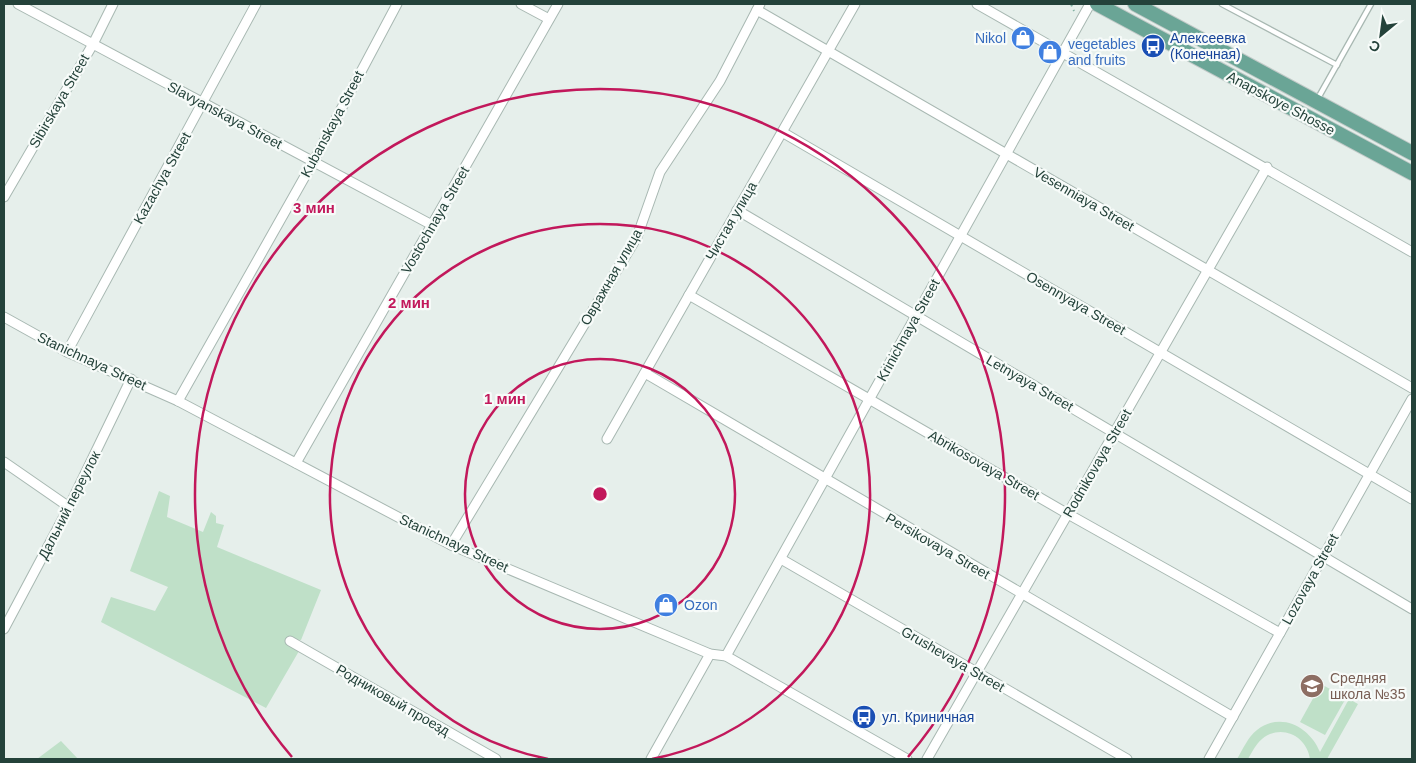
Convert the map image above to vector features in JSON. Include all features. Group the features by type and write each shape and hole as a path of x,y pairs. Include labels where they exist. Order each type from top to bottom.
{"main road":[{"name":"Anapskoye Shosse","path":"1096,4 1412,173"},
{"name":"Anapskoye Shosse","path":"1135,4 1412,153"}],"street":[{"name":"Slavyanskaya Street","path":"18,4 432,225"},
{"name":"Sibirskaya Street","path":"4,197 113,4"},
{"name":"Kazachya Street","path":"68,352 256,4"},
{"name":"Kubanskaya Street","path":"178,401 313,162 397,4"},
{"path":"521,4 549,19"},
{"name":"Vostochnaya Street","path":"296,463 558,4"},
{"name":"Чистая улица","path":"608,439 855,4"},
{"path":"977,4 1267,167 1412,252"},
{"name":"Krinichnaya Street","path":"726,656 1090,4"},
{"name":"Vesenniaya Street","path":"758,7 828,51 1412,388"},
{"name":"Овражная улица","path":"451,545 637,237 660,172 720,81 758,7"},
{"name":"Osennyaya Street","path":"782,132 1412,499"},
{"name":"Rodnikovaya Street","path":"927,759 1267,167"},
{"name":"Letnyaya Street","path":"737,210 1412,609"},
{"name":"Abrikosovaya Street","path":"689,295 1068,514 1280,633"},
{"name":"Stanichnaya Street","path":"4,317 68,352 178,401 451,545 710,654 726,656 907,759"},
{"name":"Persikovaya Street","path":"645,373 1232,717"},
{"name":"Дальний переулок","path":"4,629 69,507 131,379"},
{"name":"Lozovaya Street","path":"1208,759 1412,399"},
{"path":"4,462 69,507"},
{"name":"Grushevaya Street","path":"781,558 1127,759"},
{"name":"Родниковый проезд","path":"290,641 496,759"},
{"path":"651,759 710,654"}],"lane":[{"path":"1222,4 1337,65"},
{"path":"1317,102 1370,4"}],"green space":[{"path":"159,491 170,496 167,517 203,532 211,512 216,516 216,523 224,525 217,547 321,590 301,640 285,639 299,651 266,708 101,622 111,597 155,611 168,587 130,571"},
{"path":"1321,684 1346,698 1325,735 1300,722"},
{"path":"1349,699 1358,704 1327,759 1310,759 1308,751 1299,738 1285,732 1277,732 1269,734 1262,739 1248,759 1237,759 1246,743 1257,730 1266,724 1276,722 1294,724 1302,729 1309,735 1320,752"},
{"path":"61,741 78,759 37,759"}],"place":[{"name":"Nikol","path":"1023,38"},
{"name":"Алексеевка (Конечная)","path":"1153,46"},
{"name":"vegetables and fruits","path":"1050,52"},
{"name":"Ozon","path":"666,605"},
{"name":"Средняя школа №35","path":"1312,686"},
{"name":"ул. Криничная","path":"864,717"}]}
